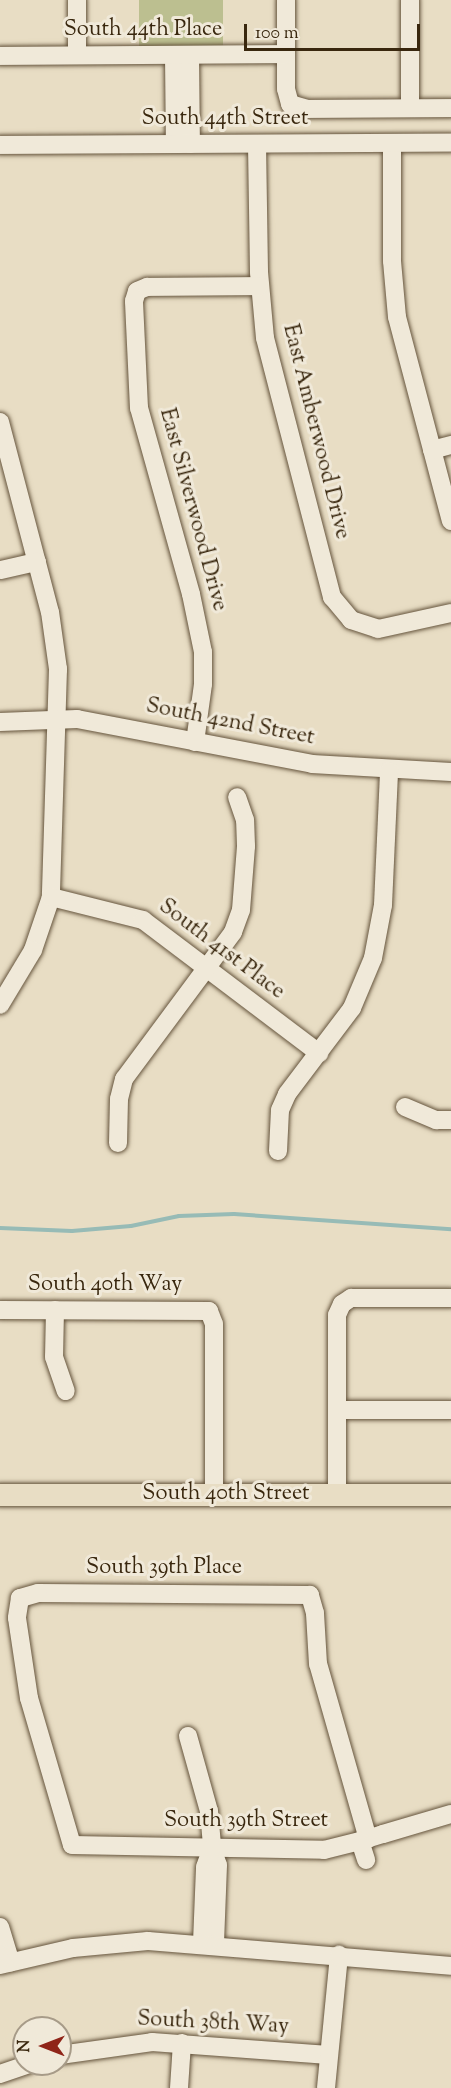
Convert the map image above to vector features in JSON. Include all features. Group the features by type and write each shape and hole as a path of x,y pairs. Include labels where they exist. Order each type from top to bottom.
{"main road":[{"name":"South 40th Street","path":"0,1495 451,1495"}],"street":[{"path":"76,0 77,55"},
{"path":"286,0 286,89 290,104 307,109 451,108"},
{"path":"410,0 410,108"},
{"name":"South 44th Place","path":"0,56 286,54"},
{"path":"182,55 183,144"},
{"path":"392,143 394,290 405,356 451,521"},
{"name":"East Amberwood Drive","path":"257,144 259,286 275,390 339,610 351,620 378,629 451,612"},
{"name":"South 44th Street","path":"0,145 451,144"},
{"name":"East Silverwood Drive","path":"195,742 204,684 203,652 191,594 139,408 134,301 138,291 147,287 259,286"},
{"path":"0,422 57,653 58,719 51,897 33,950 6,982 0,1005"},
{"path":"432,450 451,445"},
{"path":"1,570 36,562"},
{"name":"South 42nd Street","path":"0,722 58,719 93,721 312,764 389,771 451,772"},
{"path":"279,1151 280,1110 287,1094 352,1008 377,942 389,771"},
{"path":"118,1143 118,1100 124,1079 233,932 241,910 246,846 245,820 237,797"},
{"name":"South 41st Place","path":"51,897 143,920 319,1053"},
{"path":"405,1107 436,1120 451,1120"},
{"path":"337,1495 337,1315 342,1304 351,1298 451,1298"},
{"name":"South 40th Way","path":"0,1310 209,1311 214,1323 214,1495"},
{"path":"55,1310 54,1357 66,1391"},
{"path":"338,1410 451,1410"},
{"name":"South 39th Place","path":"72,1845 29,1698 17,1618 20,1598 38,1593 310,1595 315,1613 318,1664 364,1840"},
{"path":"188,1737 209,1811 212,1848 218,1865 208,1943"},
{"name":"South 39th Street","path":"72,1845 324,1850 451,1814"},
{"path":"364,1840 366,1860"},
{"path":"0,1927 5,1963 124,1942 208,1943 451,1966"},
{"path":"326,2088 339,1955"},
{"path":"179,2088 182,2043"},
{"name":"South 38th Way","path":"72,2053 126,2044 182,2043 329,2055"}],"green space":[{"path":"139,0 223,0 223,55 139,55"}],"waterway":[{"path":"0,1228 72,1231 131,1226 179,1216 234,1214 451,1229"}]}
